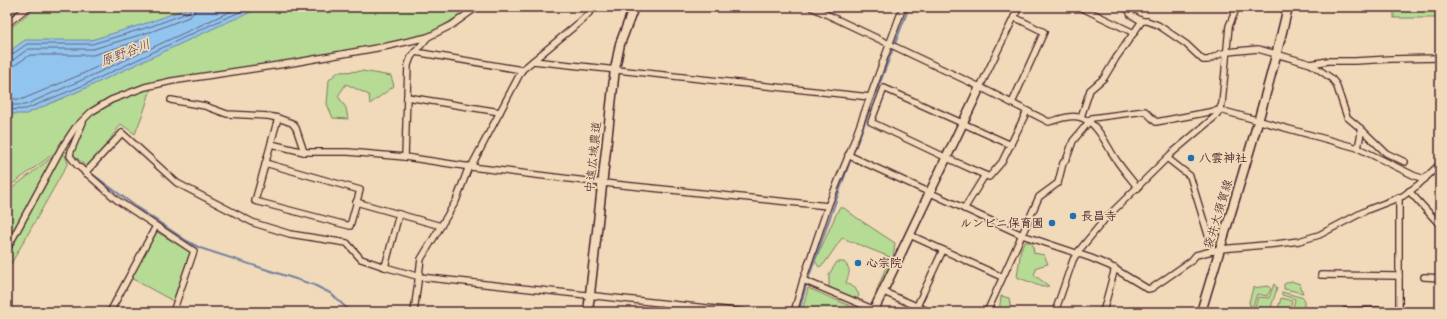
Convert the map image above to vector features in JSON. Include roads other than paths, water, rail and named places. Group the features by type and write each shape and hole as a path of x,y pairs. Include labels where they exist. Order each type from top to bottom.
{"street":[{"path":"7,24 28,7"},
{"path":"7,249 60,149 75,128 91,112 111,100 152,85 172,80 292,63 388,46 428,37 452,25 476,7"},
{"path":"414,312 420,277 421,259 456,201 470,167 522,70 581,21 595,7"},
{"name":"中遠広域農道","path":"588,312 615,69 620,44 634,7"},
{"path":"811,7 980,87 1049,122 1070,116 1081,117 1089,121 1138,188"},
{"path":"794,312 803,280 828,206 903,7"},
{"path":"803,280 874,311 1019,7"},
{"path":"1080,7 1134,33"},
{"path":"1131,7 1129,11 1130,15 1158,26 1186,44 1203,60 1208,60 1227,52 1258,49 1311,64 1332,78 1336,84 1347,117 1386,153 1405,162"},
{"path":"1055,312 1073,260 1105,219 1167,158 1217,115 1220,110 1222,104 1229,26 1237,7"},
{"name":"袋井大須賀線","path":"1201,312 1216,250 1258,120 1277,54 1288,7"},
{"path":"1012,103 1044,32 1014,17"},
{"path":"1081,117 1090,90 1104,78 1142,20"},
{"path":"405,156 408,65 411,57 428,37"},
{"path":"415,52 522,70"},
{"path":"1311,64 1328,61 1440,58"},
{"path":"534,61 870,97"},
{"path":"1011,144 884,88 871,122 989,177 995,172 1002,162 1011,144 1027,111"},
{"path":"407,97 500,112"},
{"path":"171,100 206,106 227,114 268,116 292,123 296,128 304,152"},
{"path":"987,312 1039,197 1058,183 1063,163 1067,158 1073,141 1092,118 1145,111 1156,122 1220,110 1358,148 1415,176 1425,179"},
{"path":"85,118 72,146 70,156 85,173 117,200 194,251 173,312"},
{"path":"265,163 360,190 350,226 255,201 265,163 278,118"},
{"path":"1358,148 1361,133 1360,128"},
{"path":"85,173 122,133 177,183 254,223 290,234 347,243 361,259 386,268 420,277 744,312"},
{"path":"271,144 304,152 348,152 405,156 470,167 603,183 828,206"},
{"path":"848,155 1022,235 1115,268 1148,289 1152,288 1191,261 1196,255 1216,250 1299,241 1319,235 1367,210 1399,197 1439,167"},
{"path":"1167,158 1190,176 1216,250"},
{"path":"964,208 985,175"},
{"path":"1409,191 1440,225"},
{"path":"1345,312 1399,311 1399,197"},
{"path":"356,202 441,226"},
{"path":"386,268 399,214"},
{"path":"110,312 156,226"},
{"path":"910,235 1002,277"},
{"path":"917,306 943,250"},
{"path":"1103,312 1115,268"},
{"path":"1321,275 1399,276"},
{"path":"1424,277 1440,278"},
{"path":"884,292 930,312"}],"water":[{"name":"原野谷川","path":"191,7 263,7 26,114 7,114 7,53 25,40 91,40 150,22"}],"waterway":[{"path":"799,312 806,285 849,164 909,7"},
{"path":"91,173 138,208 200,248 314,285 330,293 351,312"}],"place":[{"name":"八雲神社","path":"1191,158"},
{"name":"長昌寺","path":"1073,216"},
{"name":"ルンビニ保育園","path":"1052,223"},
{"name":"心宗院","path":"858,263"}]}
